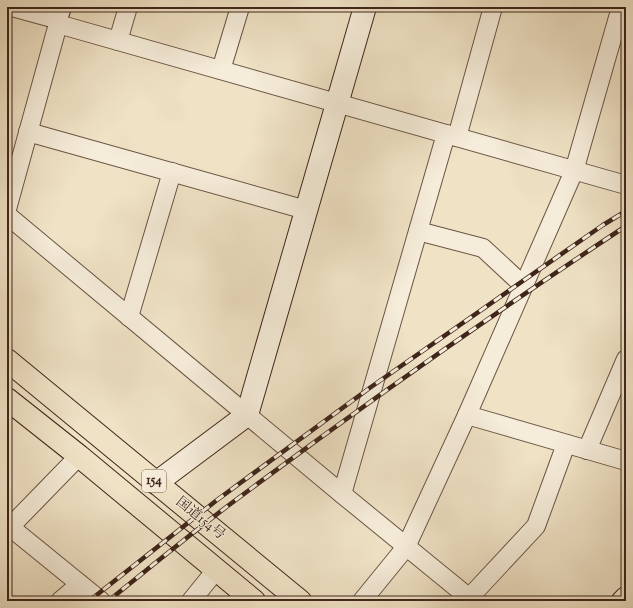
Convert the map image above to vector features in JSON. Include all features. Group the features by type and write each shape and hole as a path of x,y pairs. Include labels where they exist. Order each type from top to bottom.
{"highway":[{"name":"国道154号","path":"7,360 300,601"},
{"name":"国道154号","path":"7,399 79,456 254,601"}],"street":[{"path":"12,7 58,17 118,41 626,185"},
{"path":"118,41 128,7"},
{"path":"222,70 240,7"},
{"path":"156,483 247,415 365,7"},
{"path":"342,494 418,231 493,7"},
{"path":"362,601 406,547 467,415 524,286 574,171 621,7"},
{"path":"7,209 58,17"},
{"path":"28,132 306,210"},
{"path":"129,317 172,172"},
{"path":"7,215 406,547 471,599 536,526 566,444"},
{"path":"418,231 483,248 524,286"},
{"path":"587,450 626,359"},
{"path":"467,415 626,461"},
{"path":"79,456 9,526 101,601"},
{"path":"190,601 216,570"},
{"path":"60,601 80,584"},
{"path":"623,601 626,598"}],"railway":[{"path":"89,601 217,500 371,387 603,225 626,211"},
{"path":"108,601 214,517 327,433 475,328 626,226"}]}
